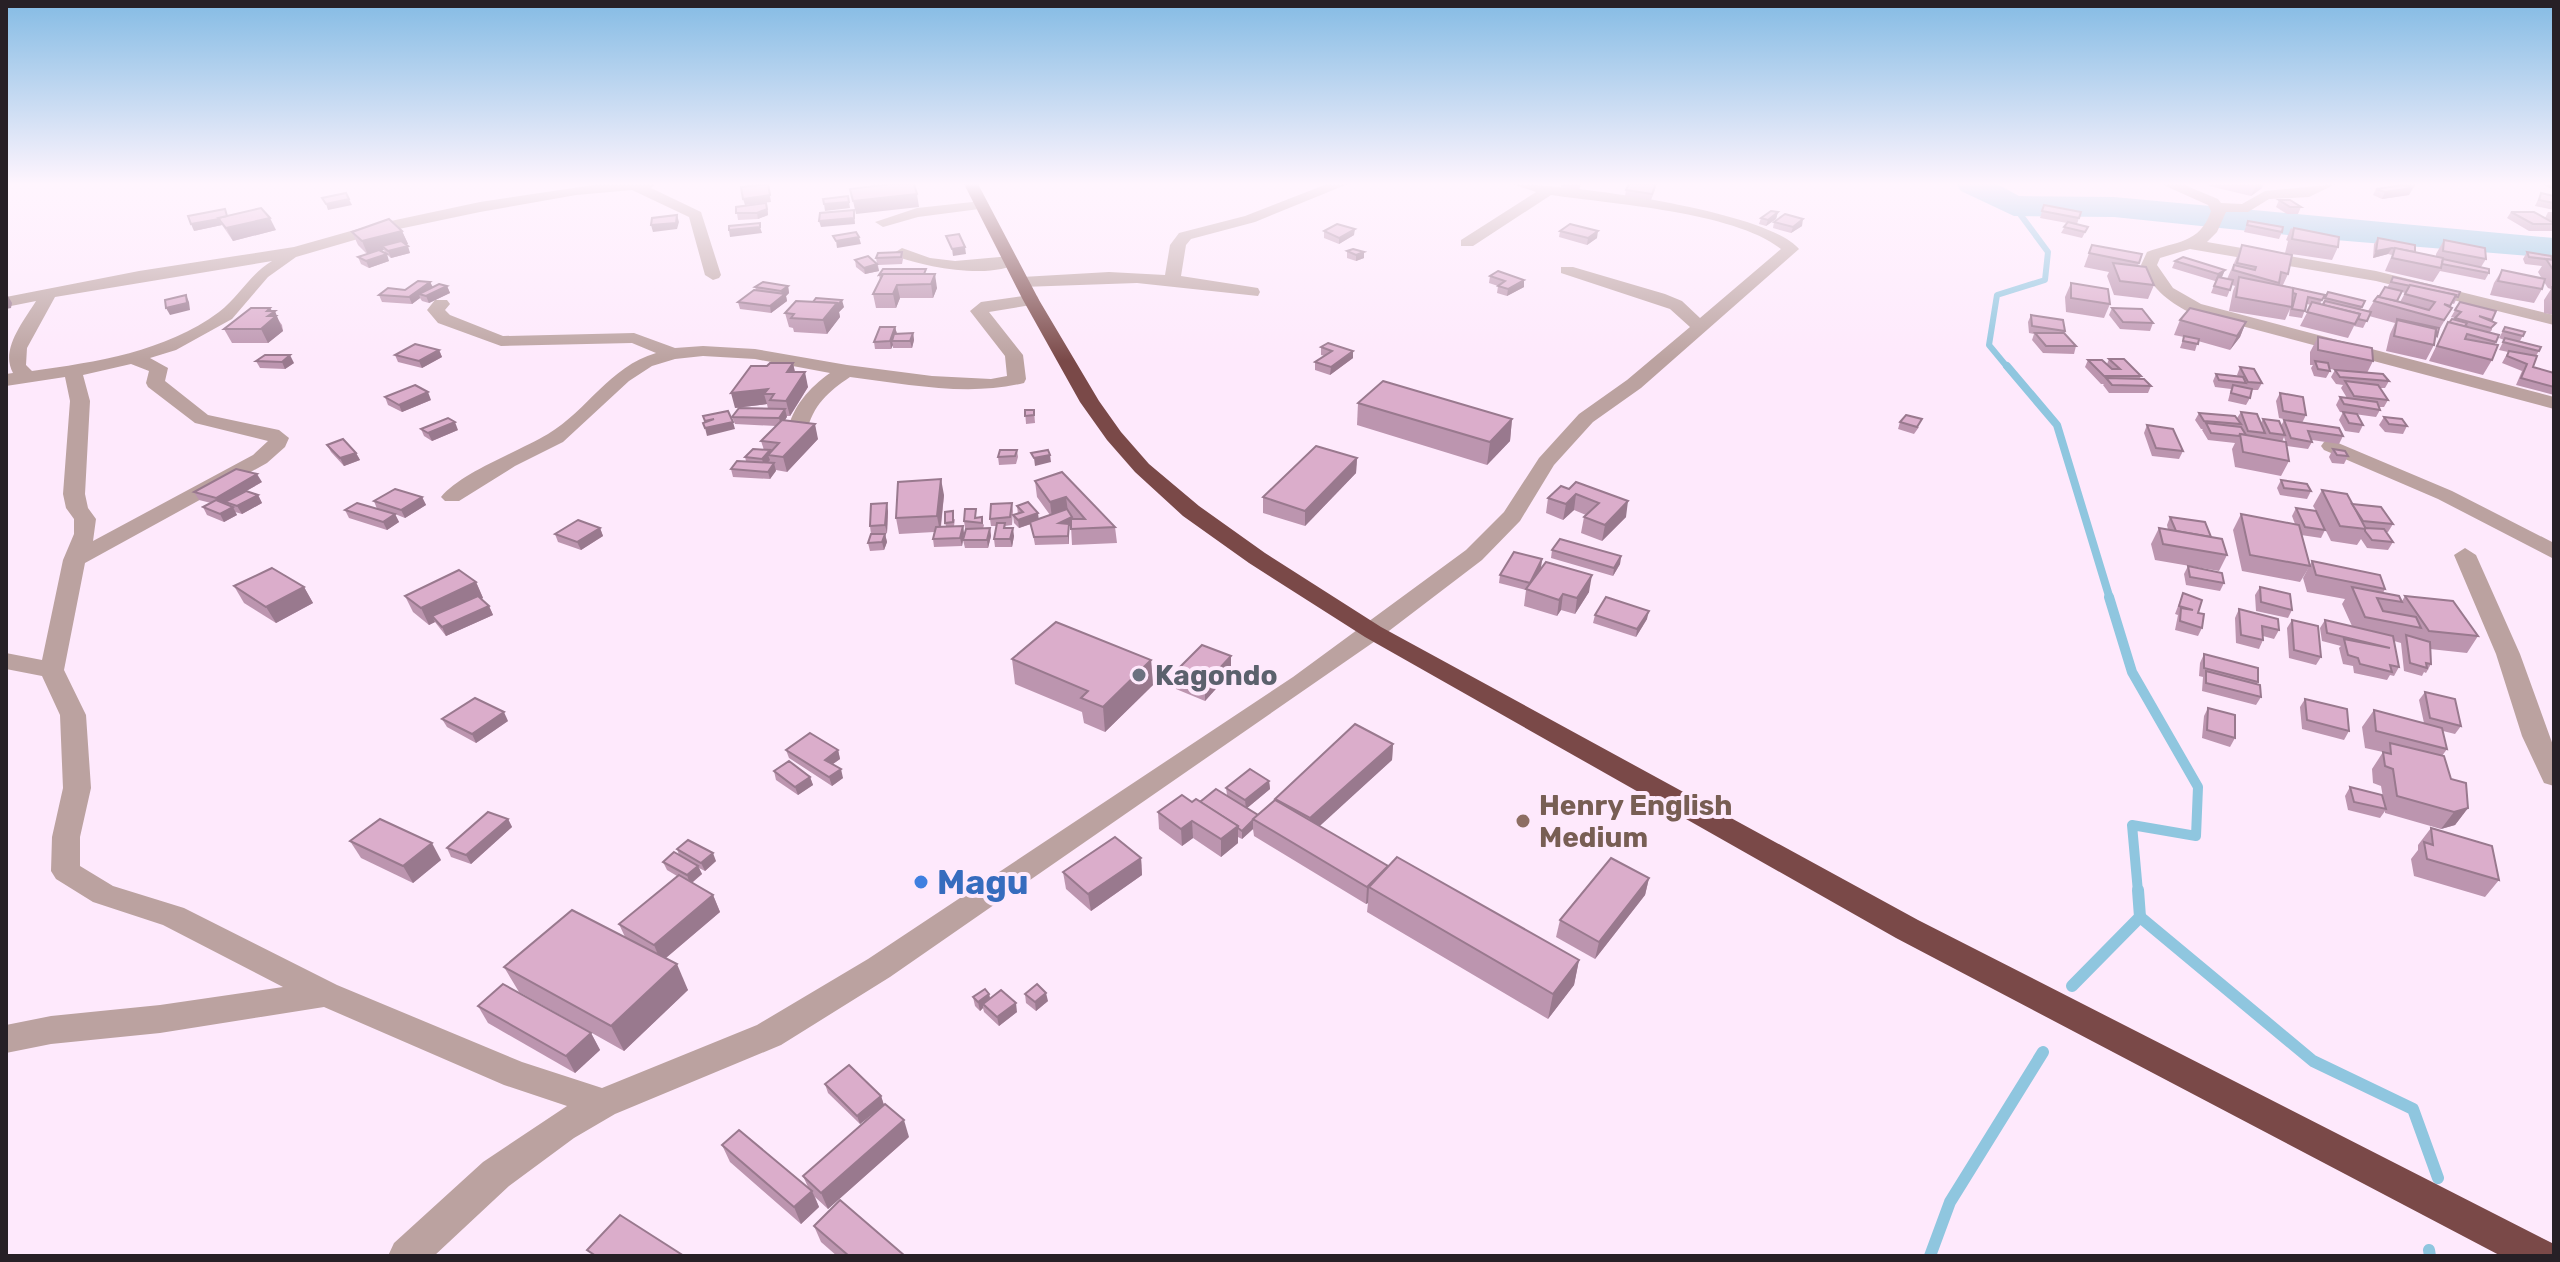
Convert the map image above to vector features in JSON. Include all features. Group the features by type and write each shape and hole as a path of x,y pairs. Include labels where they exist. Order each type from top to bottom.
{"highway":[{"path":"1002,243 1090,402 1114,436 1142,468 1191,511 1246,550 1373,632 1907,929 2539,1256"}],"street":[{"path":"6,302 152,274 296,252 327,243"},
{"path":"704,243 713,275"},
{"path":"1172,279 1180,243"},
{"path":"407,1256 496,1174 562,1127 603,1103 769,1035 879,968 1373,632 1474,555 1512,516 1546,462 1586,418 1634,384 1701,328 1791,249 1787,243"},
{"path":"2554,320 2376,276 2191,244 2153,255 2149,265 2162,290 2195,308 2554,403"},
{"path":"6,380 73,372 136,359 170,346 226,315 262,274 296,252"},
{"path":"902,253 937,265 975,265 1021,281 1094,277 1172,279 1252,292"},
{"path":"1567,270 1676,305 1701,328"},
{"path":"452,497 508,462 556,438 622,377 646,362 673,354 703,351 755,354 847,371 991,385 1017,379 1014,355 979,311 1021,281"},
{"path":"28,377 20,371 11,345 48,295"},
{"path":"441,304 436,310 444,319 501,341 634,338 673,354"},
{"path":"74,560 260,459 278,443 279,438 272,434 218,424 194,415 173,394 155,383 159,368 136,359"},
{"path":"797,432 798,423 815,394 847,371"},
{"path":"73,372 80,401 74,494 77,508 85,519 85,534 74,560 52,670 73,715 77,788 66,837 66,871 103,894 173,916 326,994 516,1075 603,1103"},
{"path":"2331,446 2445,495 2554,552"},
{"path":"2465,555 2508,654 2535,736 2554,776"},
{"path":"6,661 52,670"},
{"path":"6,1039 51,1030 175,1017 326,994"}],"building":[{"path":"404,243 408,246 388,251 382,246"},
{"path":"949,243 963,243 965,247 952,249"},
{"path":"2314,243 2338,243 2338,247"},
{"path":"2377,243 2415,245 2415,252 2392,248 2376,251"},
{"path":"2444,243 2459,243 2485,248 2486,259 2443,251"},
{"path":"2092,245 2142,254 2139,263 2089,253"},
{"path":"2242,245 2292,255 2288,274 2281,272 2279,283 2233,270 2234,265 2255,270 2256,267 2237,263"},
{"path":"2395,248 2443,258 2441,268 2392,258"},
{"path":"379,250 387,254 366,261 358,257"},
{"path":"1347,251 1364,252 1356,255"},
{"path":"902,252 901,257 876,258 878,253"},
{"path":"2527,252 2551,256 2553,260 2529,257"},
{"path":"868,256 877,264 864,268 855,260"},
{"path":"2183,257 2225,270 2218,274 2175,261"},
{"path":"2443,259 2489,269 2489,273 2442,264"},
{"path":"2546,259 2554,260 2554,271"},
{"path":"2113,263 2146,267 2154,285 2120,281"},
{"path":"883,269 926,269 924,274 879,275"},
{"path":"2502,270 2545,279 2542,289 2498,281"},
{"path":"1498,271 1524,280 1508,289 1498,286 1505,281 1490,276"},
{"path":"883,274 935,274 931,284 897,285 893,294 873,294"},
{"path":"2218,277 2233,280 2230,290 2214,286"},
{"path":"2239,277 2293,288 2292,307 2236,297"},
{"path":"2393,277 2460,292 2458,297 2391,282"},
{"path":"418,281 430,282 409,297 379,295 388,288 405,290"},
{"path":"763,282 788,286 781,291 755,287"},
{"path":"2071,283 2108,289 2110,304 2071,298"},
{"path":"439,284 447,286 426,296 419,294"},
{"path":"2410,285 2456,295 2450,306 2444,304 2452,308 2444,320 2374,301 2378,296 2429,310 2435,302 2405,294"},
{"path":"2385,287 2402,291 2397,301 2379,297"},
{"path":"2293,288 2325,295 2322,300 2308,297 2305,311 2292,309 2296,294"},
{"path":"754,290 785,294 770,306 738,302"},
{"path":"2328,292 2365,301 2362,307 2325,298"},
{"path":"186,295 187,303 166,308 165,300"},
{"path":"816,298 842,300 837,306 837,303 813,302"},
{"path":"796,301 837,303 823,320 791,318 794,314 785,313"},
{"path":"2325,301 2371,312 2367,321 2358,319 2360,314 2323,305"},
{"path":"2312,302 2360,314 2355,324 2307,312"},
{"path":"2460,302 2496,311 2492,320 2479,316 2496,323 2491,328 2455,318 2461,312 2455,310"},
{"path":"251,308 270,308 267,311 275,311 268,316 276,316 261,329 224,329"},
{"path":"2112,308 2142,309 2153,323 2123,322"},
{"path":"2190,308 2246,322 2237,336 2180,320"},
{"path":"2031,315 2063,320 2065,331 2032,326"},
{"path":"2397,319 2439,328 2437,336 2436,329"},
{"path":"2452,319 2467,323 2465,326 2468,327 2449,323"},
{"path":"2397,320 2436,329 2434,345 2394,336"},
{"path":"2448,322 2499,335 2496,342 2467,334 2465,339 2498,345 2492,360 2437,346"},
{"path":"880,327 895,327 890,341 874,342"},
{"path":"2505,327 2525,332 2523,336 2503,331"},
{"path":"913,333 910,341 892,341 894,334"},
{"path":"2035,333 2064,333 2076,346 2046,346"},
{"path":"2184,336 2199,339 2198,344 2183,341"},
{"path":"2318,337 2372,348 2373,361 2318,350"},
{"path":"2505,338 2541,347 2539,351 2503,342"},
{"path":"1328,343 1353,351 1331,367 1315,362 1332,351 1321,347"},
{"path":"415,344 439,350 419,361 395,355"},
{"path":"2509,351 2537,356 2533,367 2554,373 2554,387 2521,378 2527,364 2507,356"},
{"path":"265,355 290,355 282,362 256,361"},
{"path":"2109,359 2124,359 2141,376 2104,376 2088,360 2102,360 2112,369 2120,369"},
{"path":"2315,361 2328,363 2330,371 2318,369"},
{"path":"770,363 793,363 787,372 805,372 786,401 770,400 774,394 764,394 768,389 731,393 751,366 767,366"},
{"path":"2240,367 2254,369 2262,383 2248,382"},
{"path":"2335,370 2383,374 2389,381 2340,377"},
{"path":"2216,374 2243,377 2246,383 2219,380"},
{"path":"2106,378 2144,379 2151,386 2112,385"},
{"path":"1383,381 1512,419 1490,442 1358,403"},
{"path":"2345,381 2378,385 2388,400 2354,396"},
{"path":"415,385 428,392 399,405 385,397"},
{"path":"2233,385 2252,389 2250,398 2231,393"},
{"path":"2280,393 2303,397 2306,415 2283,411"},
{"path":"2340,397 2377,402 2380,410 2344,404"},
{"path":"739,408 785,409 779,418 732,417"},
{"path":"1025,410 1034,410 1034,415 1025,416"},
{"path":"728,411 733,422 705,428 703,423 714,419 705,421 703,416"},
{"path":"2241,412 2257,414 2265,433 2248,431"},
{"path":"2343,412 2357,414 2363,425 2349,423"},
{"path":"2199,413 2235,416 2241,424 2204,421"},
{"path":"1906,415 1922,419 1917,427 1900,422"},
{"path":"2384,417 2402,419 2407,426 2389,424"},
{"path":"448,418 455,422 428,433 421,429"},
{"path":"2263,419 2279,421 2285,435 2270,433"},
{"path":"782,420 815,424 783,457 768,455 779,443 761,441"},
{"path":"2284,420 2339,428 2343,436 2308,431 2312,442 2291,438"},
{"path":"2206,423 2241,427 2246,435 2211,433"},
{"path":"2147,425 2173,429 2183,451 2156,448"},
{"path":"2240,434 2286,442 2289,461 2243,452"},
{"path":"343,439 356,453 340,458 327,445"},
{"path":"1316,446 1357,458 1305,511 1263,497"},
{"path":"753,449 770,450 762,459 745,457"},
{"path":"2333,449 2345,451 2348,456 2337,455"},
{"path":"1000,450 1017,450 1015,456 998,457"},
{"path":"1048,450 1050,455 1034,458 1031,453"},
{"path":"737,461 774,463 768,472 731,469"},
{"path":"236,469 257,474 216,498 194,492"},
{"path":"1062,472 1115,527 1071,529 1071,519 1085,519 1066,497 1050,502 1035,481"},
{"path":"941,479 937,516 896,518 898,482"},
{"path":"2281,480 2307,484 2311,491 2284,488"},
{"path":"1576,482 1628,501 1605,525 1584,517 1599,503 1576,494 1566,504 1548,498 1561,486 1569,489"},
{"path":"395,489 422,497 401,510 374,501"},
{"path":"2322,490 2347,494 2366,529 2340,526"},
{"path":"246,491 258,495 237,506 225,502"},
{"path":"216,500 233,507 220,514 203,507"},
{"path":"1028,502 1038,513 1018,520 1013,515 1023,512 1017,506"},
{"path":"357,503 395,514 383,522 345,510"},
{"path":"887,503 885,525 870,526 871,504"},
{"path":"1012,503 1010,517 990,519 991,504"},
{"path":"2352,504 2381,507 2393,524 2363,521"},
{"path":"2296,508 2316,511 2325,530 2305,527"},
{"path":"965,509 976,509 975,518 982,517 982,523 964,521"},
{"path":"1067,509 1072,517 1059,523 1069,524 1068,536 1034,537 1030,522"},
{"path":"953,511 953,522 945,523 945,512"},
{"path":"2241,514 2299,525 2310,566 2250,555"},
{"path":"2170,517 2205,522 2211,537 2176,531"},
{"path":"578,520 600,528 577,542 555,534"},
{"path":"997,523 1005,523 1004,528 1013,528 1010,539 994,539"},
{"path":"963,526 960,538 933,539 936,527"},
{"path":"990,528 987,540 963,540 966,529"},
{"path":"2159,528 2222,539 2227,555 2163,544"},
{"path":"2365,528 2384,529 2393,542 2372,540"},
{"path":"871,534 885,534 882,542 868,543"},
{"path":"1560,539 1621,556 1614,568 1552,550"},
{"path":"1514,552 1542,559 1530,583 1500,575"},
{"path":"2312,561 2380,575 2385,589 2316,575"},
{"path":"1546,562 1592,575 1577,598 1563,594 1559,600 1526,589"},
{"path":"2188,566 2222,573 2224,583 2190,577"},
{"path":"272,568 304,587 266,607 234,586"},
{"path":"459,570 476,582 421,608 405,596"},
{"path":"2260,587 2290,594 2292,610 2261,602"},
{"path":"2352,587 2399,596 2402,602 2377,598 2383,611 2416,617 2421,628 2365,617"},
{"path":"2183,593 2202,600 2198,613 2204,614 2202,628 2180,621 2181,608 2193,610 2179,606"},
{"path":"478,596 489,606 442,627 432,616"},
{"path":"2405,596 2453,601 2478,636 2429,631"},
{"path":"1606,597 1649,611 1637,629 1595,615"},
{"path":"2239,609 2278,619 2279,630 2262,626 2263,640 2241,635"},
{"path":"2292,620 2318,626 2321,657 2294,650"},
{"path":"2325,620 2393,636 2399,667 2390,665 2392,672 2360,664 2358,658 2348,655 2344,639 2390,648 2327,633"},
{"path":"1056,622 1151,660 1103,707 1081,698 1088,691 1012,659"},
{"path":"2406,635 2430,642 2431,664 2426,663 2427,668 2410,663"},
{"path":"1202,645 1231,656 1205,684 1175,672"},
{"path":"2204,654 2258,668 2258,682 2204,668"},
{"path":"2206,671 2260,685 2261,697 2206,683"},
{"path":"2425,692 2455,699 2461,726 2430,718"},
{"path":"475,698 504,712 472,734 442,719"},
{"path":"2305,699 2347,709 2349,731 2307,720"},
{"path":"2208,708 2235,715 2235,738 2207,730"},
{"path":"2374,710 2442,728 2447,749 2376,731"},
{"path":"1355,724 1393,744 1310,818 1275,799"},
{"path":"810,733 838,750 825,760 841,769 829,777 786,750"},
{"path":"2390,743 2444,756 2451,779 2466,783 2468,808 2454,812 2397,796 2393,769 2385,766 2383,752 2391,754"},
{"path":"789,761 810,777 795,787 774,771"},
{"path":"1250,769 1269,781 1245,800 1226,788"},
{"path":"2350,787 2382,795 2386,809 2354,802"},
{"path":"1216,789 1258,815 1242,831 1200,802"},
{"path":"1182,795 1192,802 1196,799 1238,826 1221,839 1192,821 1181,829 1158,812"},
{"path":"1275,800 1388,866 1367,887 1253,819"},
{"path":"488,812 508,819 466,855 447,848"},
{"path":"380,819 432,843 403,866 350,841"},
{"path":"2431,828 2492,846 2499,880 2427,859 2424,842 2433,845"},
{"path":"1115,837 1141,858 1088,894 1063,872"},
{"path":"688,840 713,853 701,863 677,849"},
{"path":"674,852 698,866 687,875 663,862"},
{"path":"1397,857 1579,960 1553,994 1369,887"},
{"path":"1611,858 1649,878 1599,942 1560,920"},
{"path":"679,875 713,895 654,945 619,924"},
{"path":"572,910 677,964 611,1026 504,967"},
{"path":"503,984 591,1033 566,1056 478,1006"},
{"path":"1037,984 1046,993 1035,1002 1025,994"},
{"path":"985,989 989,994 978,1002 973,997"},
{"path":"1001,990 1016,1003 997,1017 983,1004"},
{"path":"849,1065 881,1096 857,1116 825,1084"},
{"path":"885,1104 904,1120 821,1193 803,1176"},
{"path":"739,1130 812,1191 794,1207 722,1145"},
{"path":"840,1200 905,1256 849,1256 814,1226"},
{"path":"620,1215 684,1256 596,1256 587,1250"}],"waterway":[{"path":"2008,368 1989,345 1997,295 2045,280 2048,252 2041,243"},
{"path":"2492,243 2554,248"},
{"path":"2007,366 2057,425 2110,599"},
{"path":"2109,597 2132,672 2198,787 2196,836 2132,825 2138,892"},
{"path":"2138,890 2140,917"},
{"path":"2072,986 2140,917"},
{"path":"2140,917 2313,1061 2413,1109 2438,1178"},
{"path":"1930,1256 1950,1202 2043,1052"},
{"path":"2429,1250 2430,1256"}],"place":[{"name":"Kagondo","path":"1139,675"},
{"name":"Henry English Medium","path":"1523,821"},
{"name":"Magu","path":"921,882"}]}
